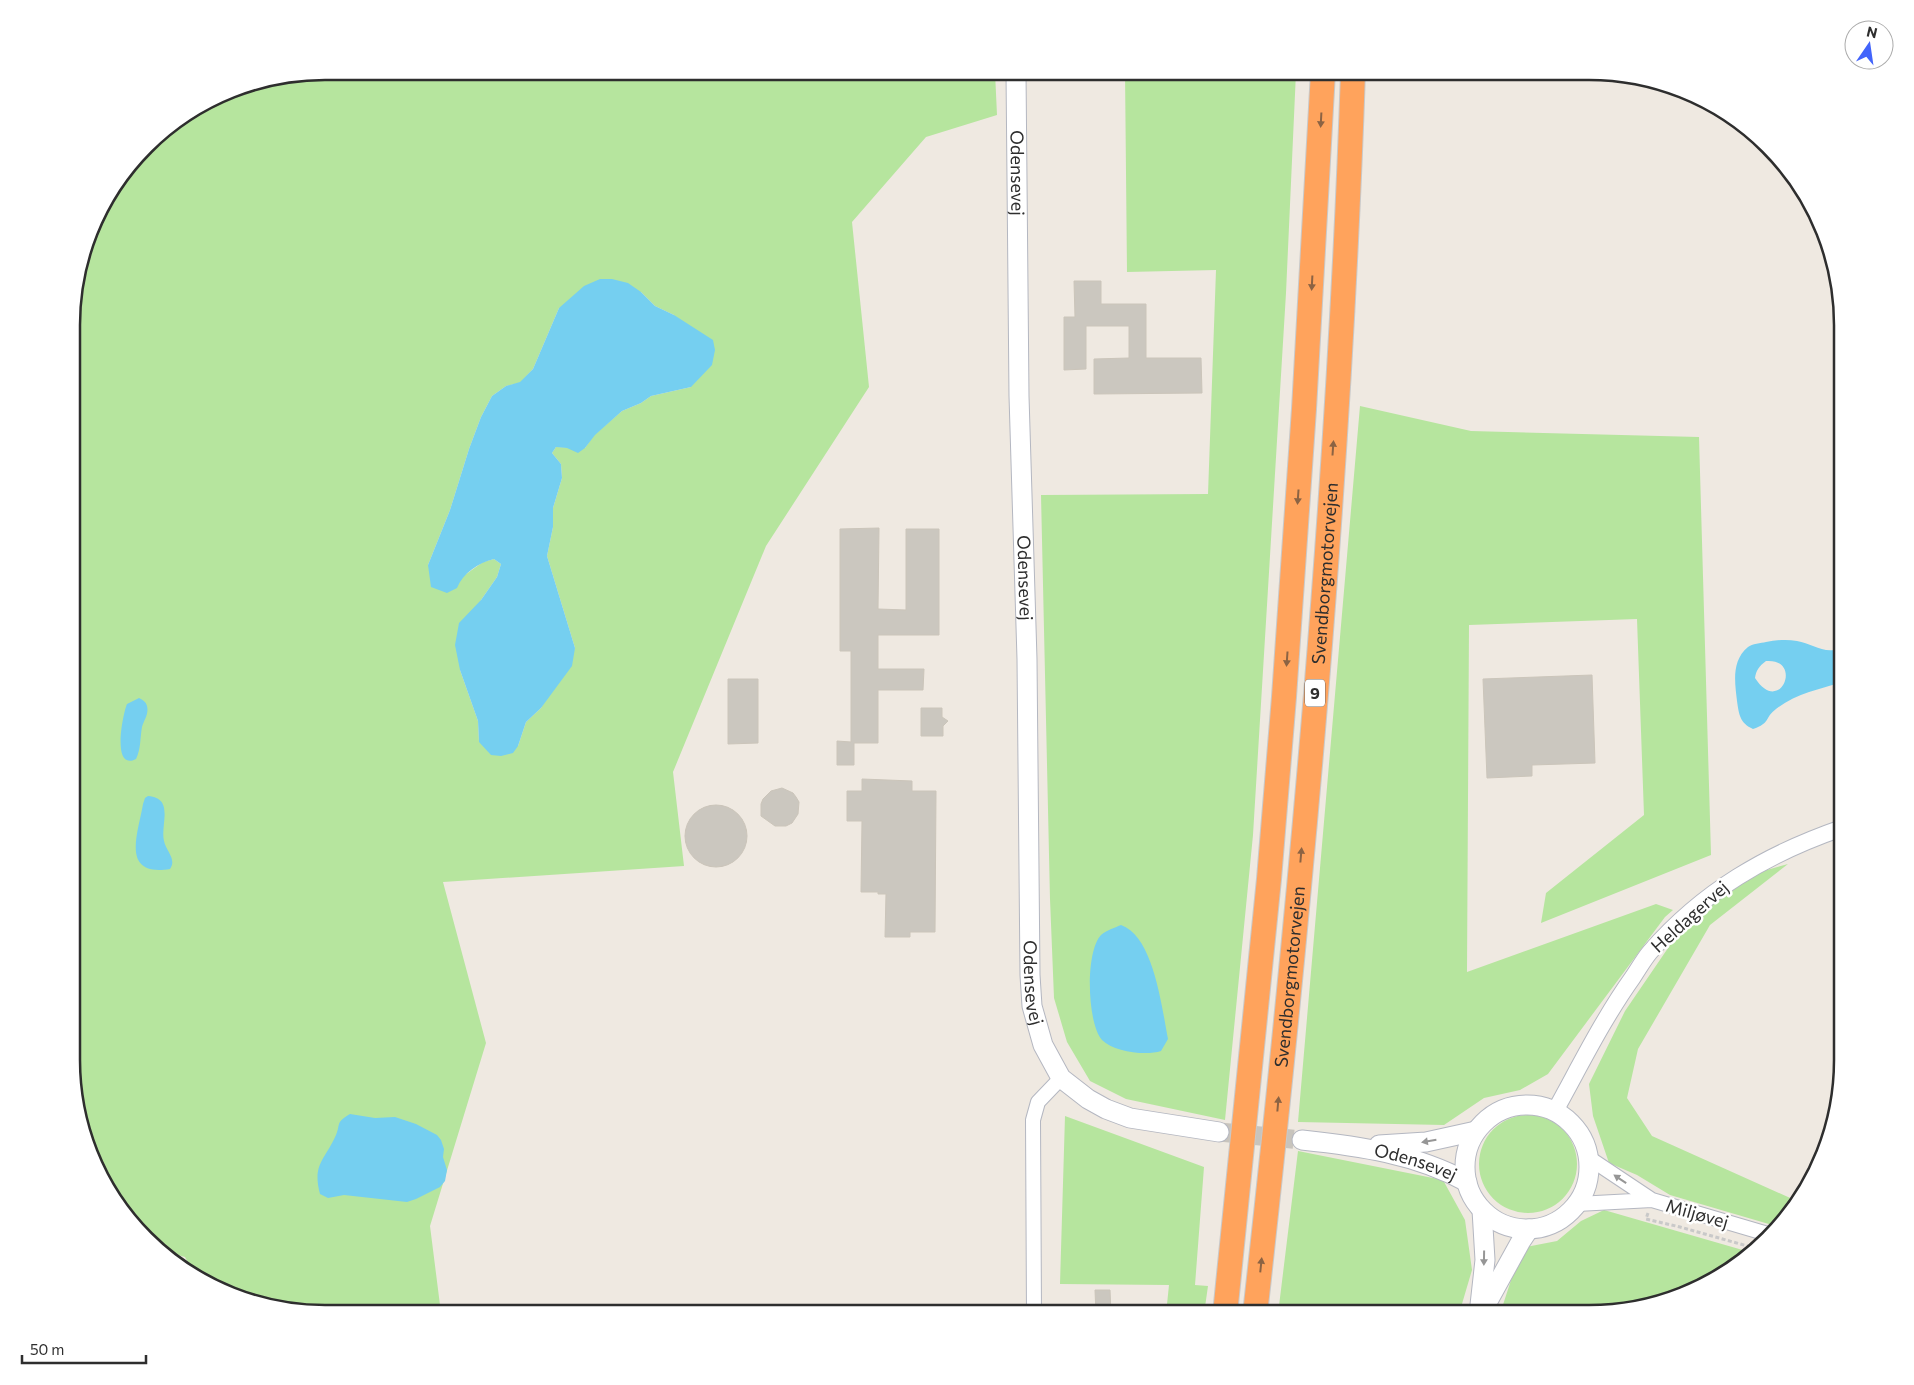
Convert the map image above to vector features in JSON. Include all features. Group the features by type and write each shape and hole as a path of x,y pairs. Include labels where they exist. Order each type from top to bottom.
{"highway":[{"name":"Svendborgmotorvejen","path":"1226,1305 1270,879 1283,716 1304,409 1323,80"},
{"name":"Svendborgmotorvejen","path":"1256,1305 1279,1100 1315,700 1336,414 1353,80"}],"main road":[{"name":"Odensevej","path":"1016,80 1020,396 1027,659 1030,975 1032,1006 1042,1045 1061,1078 1094,1102 1130,1118 1219,1132"},
{"path":"1521,1105 1539,1106 1555,1111 1568,1120 1578,1131 1585,1144 1589,1158 1588,1182 1577,1204 1564,1217 1548,1226 1529,1229 1504,1224 1482,1210 1473,1197 1467,1182 1465,1164 1468,1147 1476,1131 1488,1118 1504,1109 1521,1105"},
{"name":"Odensevej","path":"1302,1140 1363,1146 1426,1142 1476,1131"},
{"name":"Odensevej","path":"1363,1146 1422,1162 1467,1182"},
{"path":"1481,1305 1485,1260 1482,1210"},
{"path":"1485,1305 1529,1229"}],"street":[{"name":"Heldagervej","path":"1555,1111 1614,1004 1650,952 1691,911 1734,877 1802,842 1834,831"},
{"path":"1034,1305 1033,1120 1038,1102 1061,1078"},
{"name":"Miljøvej","path":"1589,1158 1652,1200 1762,1232"},
{"name":"Miljøvej","path":"1577,1204 1652,1200"}],"path":[{"path":"1652,1200 1646,1219 1680,1226 1748,1246"}],"green space":[{"path":"325,80 995,80 997,115 926,137 852,222 869,387 766,546 673,772 684,866 443,882 486,1043 430,1226 440,1305 325,1305 277,1300 246,1292 217,1280 189,1264 185,1257 177,1255 163,1244 141,1222 121,1196 105,1168 88,1123 82,1092 80,1060 80,325 82,293 88,262 105,217 121,189 141,163 163,141 189,121 217,105 246,93 293,82","holes":["641,292 655,306 674,315 691,387 651,396 641,403 622,411 594,435 585,448 556,447 552,453 561,464 562,478 553,508 553,527 547,556 575,648 541,708 526,722 518,746 479,742 478,721 460,670 481,600 497,577 501,564 494,559 483,562 462,577 428,565 450,510 481,417 492,396 506,386 520,383 533,369 559,308"]},
{"path":"1125,80 1296,80 1286,293 1253,835 1225,1120 1126,1099 1090,1081 1067,1042 1054,998 1041,495 1208,494 1216,270 1127,272"},
{"path":"1360,406 1471,431 1699,437 1711,855 1541,923 1546,893 1644,815 1637,619 1469,625 1467,972 1656,904 1673,910 1665,917 1548,1074 1520,1090 1484,1098 1444,1125 1298,1122"},
{"path":"1788,864 1710,925 1638,1049 1627,1098 1652,1136 1791,1198 1770,1225 1670,1195 1637,1175 1609,1163 1593,1116 1589,1084 1625,1011 1679,932 1742,877"},
{"path":"1528,1115 1547,1119 1562,1130 1573,1145 1577,1164 1573,1183 1562,1198 1547,1209 1528,1213 1509,1209 1494,1198 1483,1183 1479,1164 1483,1145 1494,1130 1509,1119"},
{"path":"1065,1116 1204,1167 1195,1285 1208,1286 1205,1305 1167,1305 1169,1285 1060,1284"},
{"path":"1298,1151 1443,1180 1465,1220 1472,1270 1462,1305 1279,1305"},
{"path":"1604,1210 1743,1250 1725,1264 1697,1280 1652,1297 1621,1303 1589,1305 1503,1305 1512,1277 1526,1247 1557,1241 1581,1221"}],"water":[{"path":"600,279 612,279 628,283 641,292 655,306 674,315 713,340 715,350 712,365 691,387 651,396 641,403 622,411 578,453 567,448 556,447 552,453 561,464 562,478 553,508 553,527 547,556 575,648 572,666 541,708 526,722 518,746 513,753 501,756 491,755 479,742 478,721 460,670 455,645 459,623 481,600 497,577 501,564 494,559 482,563 467,573 457,588 447,593 431,587 428,565 450,510 481,417 492,396 506,386 520,382 533,369 559,308 584,286"},
{"path":"1789,640 1834,650 1834,684 1791,699 1776,709 1759,727 1753,729 1745,724 1738,706 1735,672 1739,659 1748,647 1770,641","holes":["1766,661 1777,662 1784,668 1786,675 1784,683 1779,689 1773,691 1764,688 1755,678 1758,669"]},
{"path":"139,698 146,703 147,712 142,727 138,755 136,759 128,761 123,757 121,750 121,729 127,704"},
{"path":"148,796 156,798 164,807 163,835 165,845 172,858 170,869 154,870 144,866 138,860 136,840 143,804"},
{"path":"1121,925 1132,932 1141,943 1155,975 1168,1039 1161,1051 1147,1053 1130,1052 1107,1044 1102,1040 1093,1019 1090,988 1092,956 1101,935"},
{"path":"350,1114 375,1118 395,1117 416,1124 437,1135 444,1149 443,1157 447,1170 445,1181 440,1187 407,1202 344,1195 328,1198 320,1194 318,1176 321,1163 336,1135 340,1121"}],"building":[{"path":"1074,281 1101,281 1101,304 1146,304 1146,358 1201,358 1202,393 1094,394 1094,359 1129,358 1129,326 1086,326 1086,369 1064,370 1064,317 1075,317"},
{"path":"879,528 878,609 906,610 906,529 939,529 939,635 878,635 878,669 924,669 923,690 878,690 878,743 854,743 854,765 837,765 837,741 851,742 851,651 840,651 840,529"},
{"path":"1592,675 1595,763 1532,765 1532,776 1487,778 1483,679"},
{"path":"728,679 758,679 758,743 728,744"},
{"path":"921,708 942,708 942,717 948,721 943,726 943,736 921,736"},
{"path":"862,779 912,781 912,791 936,791 935,932 910,932 910,937 885,937 886,894 861,892 862,821 847,821 847,791 862,791"},
{"path":"782,788 793,793 796,797 799,802 798,814 792,823 786,826 775,826 761,816 761,804 771,791"},
{"path":"716,805 733,810 738,814 742,819 747,836 742,853 738,858 733,862 716,867 699,862 694,858 690,853 685,836 690,819 694,814 699,810"},
{"path":"1095,1290 1110,1290 1111,1305 1096,1305"}],"tunnel":[{"path":"1219,1132 1302,1140"}]}
